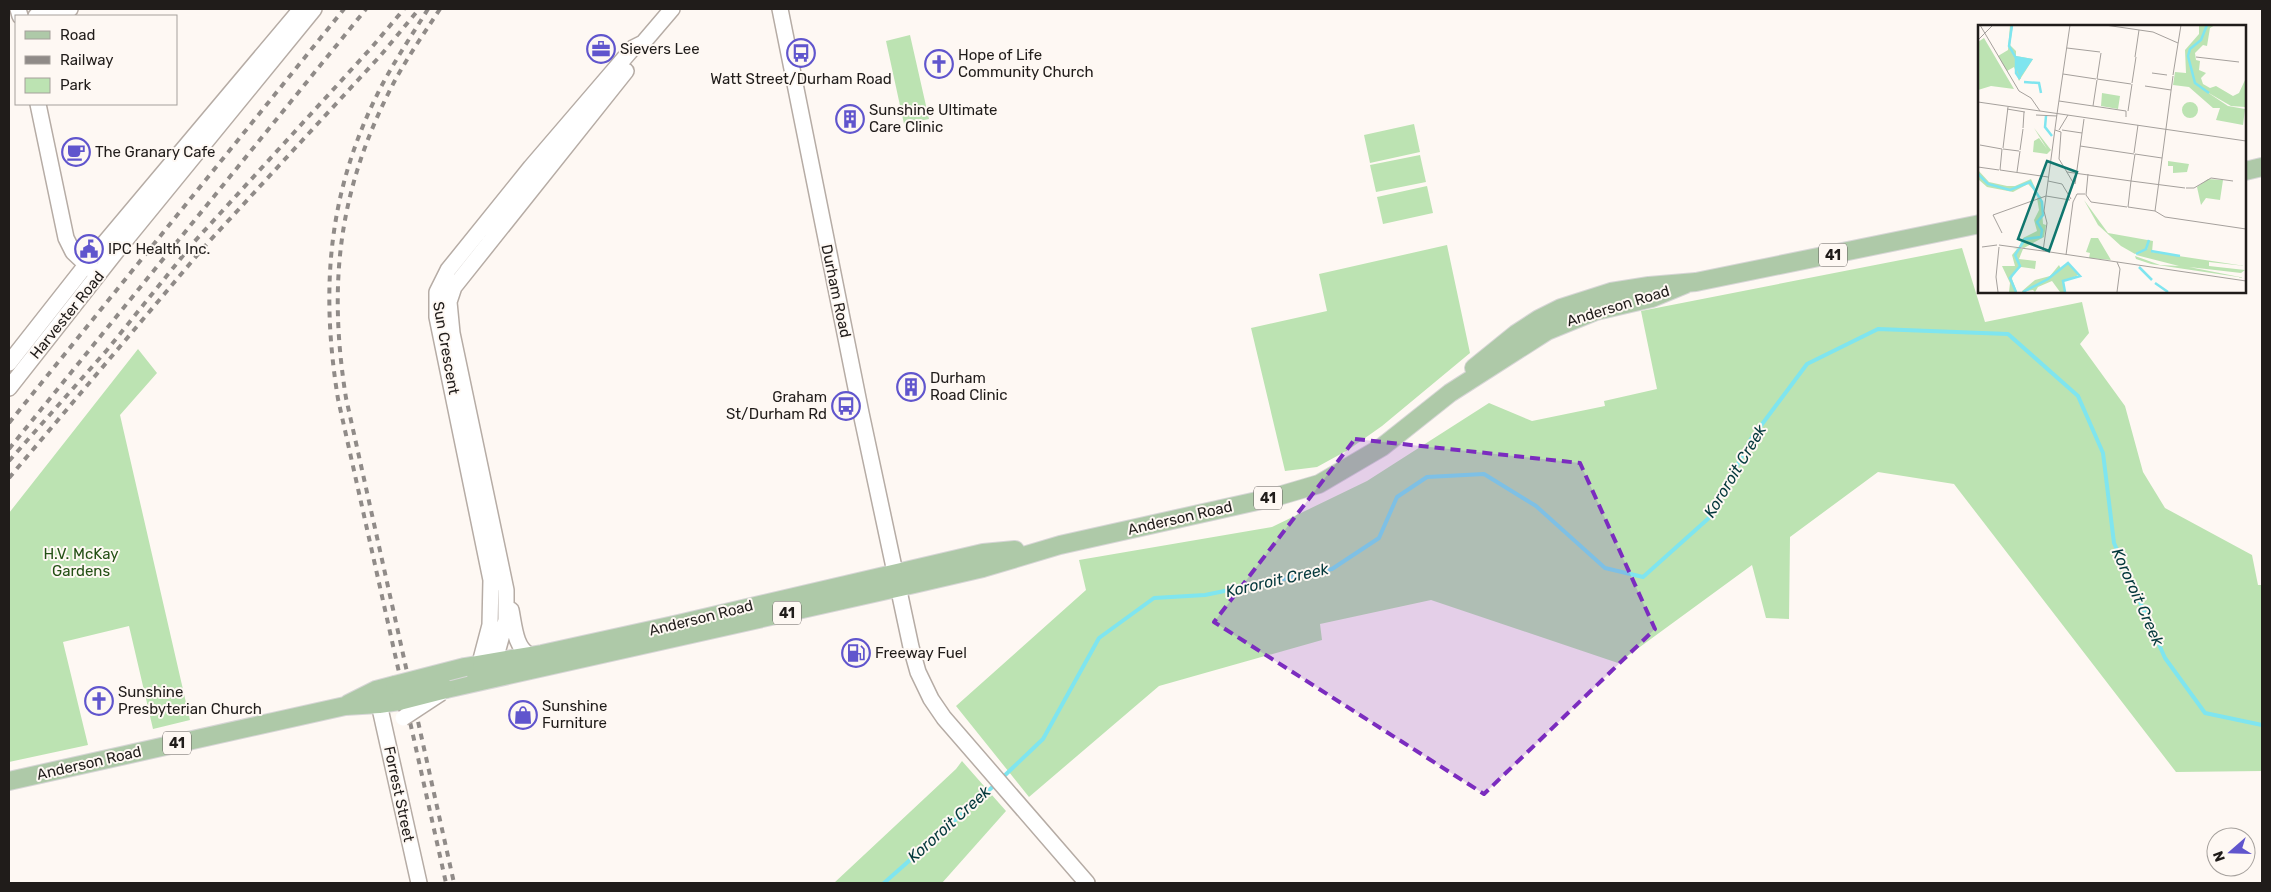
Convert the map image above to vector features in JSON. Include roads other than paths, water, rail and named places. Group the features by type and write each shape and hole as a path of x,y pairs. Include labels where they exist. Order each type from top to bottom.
{"main road":[{"path":"2246,171 2262,167"},
{"name":"Anderson Road","path":"397,693 446,690 478,671 675,632 896,580 983,568 1060,545 1276,497 1320,484 1382,448 1450,393 1478,364 1508,340 1539,319 1561,308 1611,292 1649,286 1686,284 1978,224"},
{"name":"Anderson Road","path":"9,781 345,706 478,671 530,655 675,632"}],"street":[{"path":"41,15 70,9"},
{"name":"Harvester Road","path":"9,363 86,264 301,9"},
{"name":"Harvester Road","path":"9,388 99,276 119,248 314,9"},
{"name":"Sun Crescent","path":"478,671 490,625 492,594 452,333 449,306 451,292 641,53 643,43 672,9"},
{"name":"Durham Road","path":"780,9 896,580 918,672 931,698 964,742 1087,883"},
{"path":"38,105 66,238 70,248 99,276"},
{"name":"Sun Crescent","path":"471,452 506,590 506,620 478,671"},
{"path":"506,590 520,645 525,653 530,655"},
{"path":"388,745 395,726 403,718 446,690"},
{"name":"Forrest Street","path":"378,697 419,883"}],"waterway":[{"name":"Kororoit Creek","path":"1002,778 1043,739 1099,638 1154,598 1205,595 1332,569 1379,538 1397,497 1427,477 1484,474 1536,506 1605,568 1643,577 1710,517 1751,439 1807,364 1878,329 2008,334 2078,396 2103,453 2114,543 2165,658 2205,713 2262,725"},
{"name":"Kororoit Creek","path":"884,883 997,783"}],"railway":[{"path":"9,423 344,9"},
{"path":"9,449 366,9"},
{"path":"9,461 107,350 194,242 372,47 404,9"},
{"path":"9,478 204,247 381,55 419,9"},
{"path":"428,9 381,87 363,125 349,163 339,201 333,240 330,278 330,317 338,399 446,883"},
{"path":"440,9 407,59 390,90 372,128 359,166 348,203 342,240 338,278 338,317 346,398 454,883"}],"place":[{"name":"Sievers Lee","path":"601,49"},
{"name":"Watt Street/Durham Road","path":"801,53"},
{"name":"Hope of Life Community Church","path":"939,64"},
{"name":"Sunshine Ultimate Care Clinic","path":"850,119"},
{"name":"The Granary Cafe","path":"76,152"},
{"name":"IPC Health Inc.","path":"89,249"},
{"name":"Durham Road Clinic","path":"911,387"},
{"name":"Graham St/Durham Rd","path":"846,406"},
{"name":"Freeway Fuel","path":"856,653"},
{"name":"Sunshine Presbyterian Church","path":"99,701"},
{"name":"Sunshine Furniture","path":"523,715"}],"park label":[{"name":"H.V. McKay Gardens","path":"81,562"}]}
